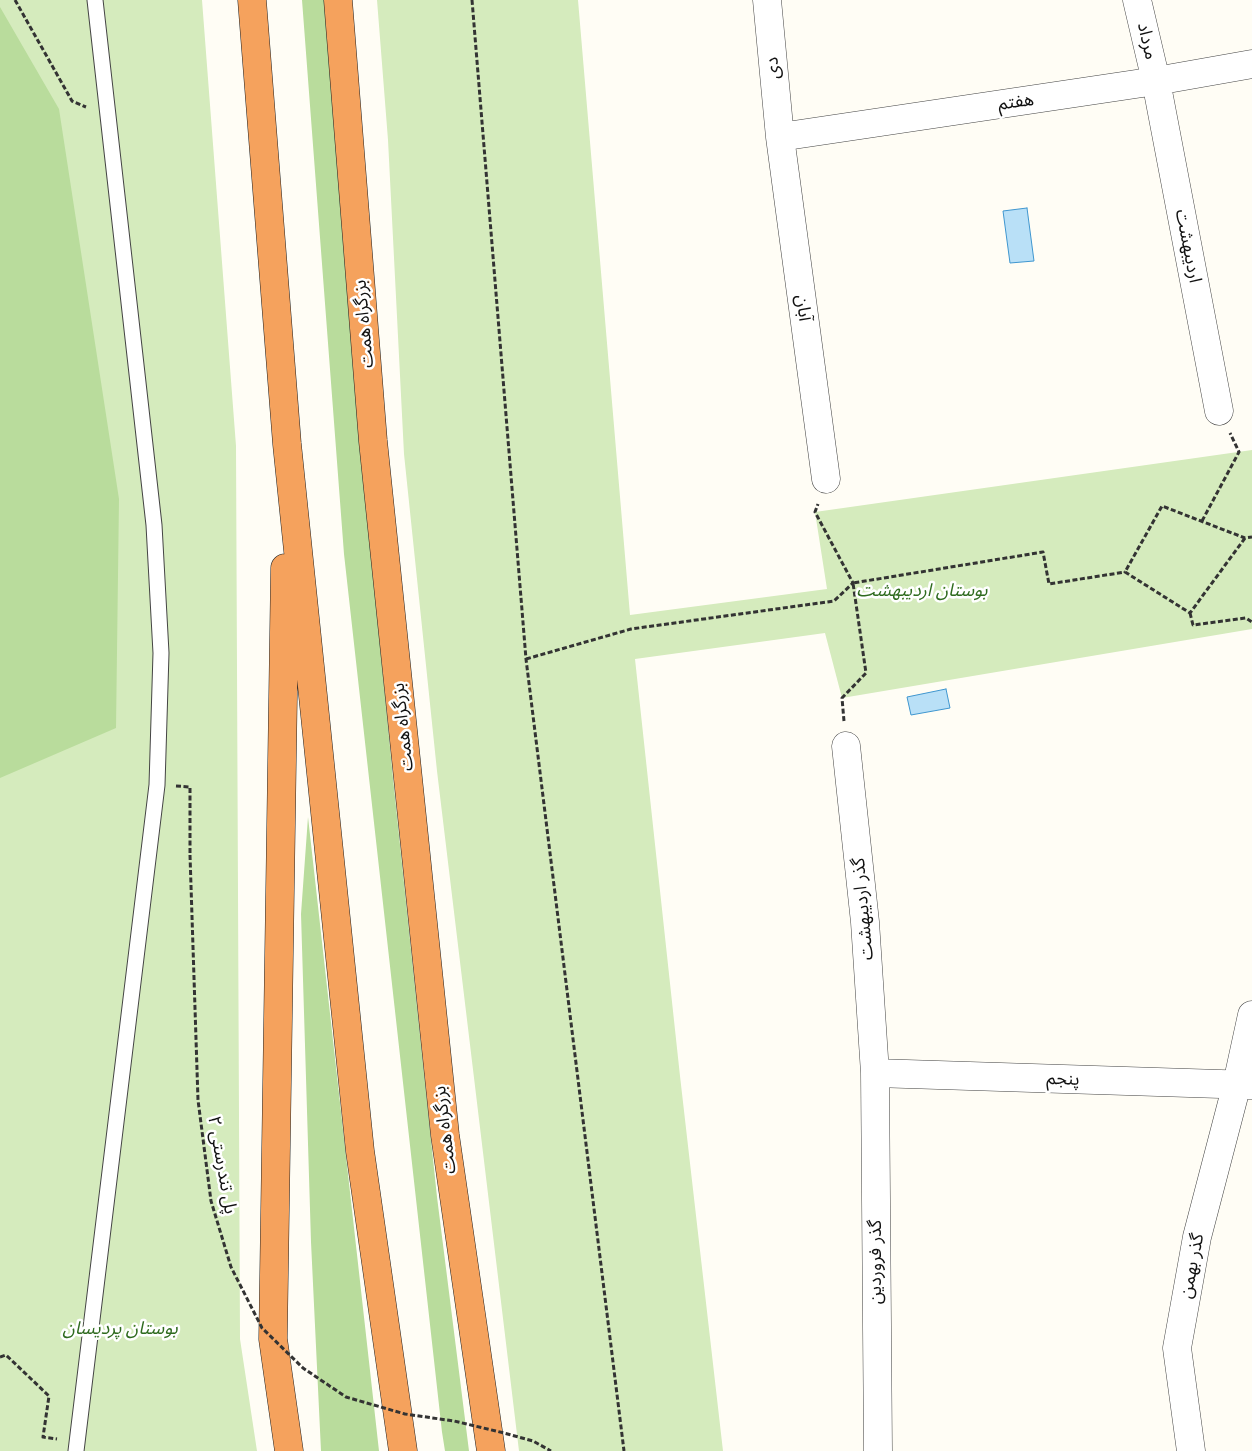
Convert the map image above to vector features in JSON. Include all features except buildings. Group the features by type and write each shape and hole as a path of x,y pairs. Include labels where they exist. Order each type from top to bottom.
{"highway":[{"path":"252,0 287,444 360,1151 403,1451"},
{"name":"بزرگراه همت","path":"338,0 373,441 445,1134 491,1451"},
{"path":"287,444 273,1339 289,1451"}],"street":[{"name":"دی","path":"767,0 780,137"},
{"name":"مرداد","path":"1137,0 1156,81"},
{"name":"هفتم","path":"780,137 1156,81 1252,64"},
{"name":"اردیبهشت","path":"1156,81 1219,411"},
{"name":"آبان","path":"780,137 826,479"},
{"name":"گذر اردیبهشت","path":"846,746 865,922 874,1073"},
{"name":"گذر بهمن","path":"1191,1451 1177,1348 1197,1237 1244,1085 1252,1015"},
{"name":"پنجم","path":"874,1073 1244,1085"},
{"name":"گذر فروردین","path":"874,1073 878,1451"}],"lane":[{"path":"76,1447 157,785 161,653 154,525 95,0"}],"path":[{"path":"15,0 72,102 108,115"},
{"path":"472,0 526,659 624,1451"},
{"path":"1202,521 1239,452 1219,411"},
{"path":"1125,572 1162,506 1245,538 1252,537"},
{"path":"815,512 853,583 866,673 842,698"},
{"path":"1190,613 1245,538"},
{"path":"526,659 631,629 834,601 853,583 1043,552 1050,584 1125,572 1190,613 1193,625 1246,618 1252,622"},
{"name":"پل تندرستی ۲","path":"157,785 190,787 190,855 198,1100 211,1201 232,1267 262,1328 303,1368 346,1397 405,1414 454,1421 504,1432 533,1441 551,1451"},
{"path":"0,1357 6,1356 49,1396 43,1437 76,1447"}],"green space":[{"name":"بوستان پردیسان","path":"0,0 202,0 236,446 240,1339 257,1451 0,1451"},
{"path":"302,0 329,0 353,365 393,778 437,1197 469,1451 445,1451 442,1432 344,554"},
{"name":"بوستان اردیبهشت","path":"377,0 578,0 630,615 827,589 815,512 1252,450 1252,629 842,698 825,633 635,659 723,1451 519,1451 437,771 404,454 388,140"},
{"path":"0,7 59,109 119,499 116,728 0,778"},
{"path":"308,817 379,1451 321,1451 311,1242 301,914"}],"water":[{"path":"1027,208 1034,261 1010,263 1003,211"},
{"path":"946,689 950,708 911,715 907,697"}]}
